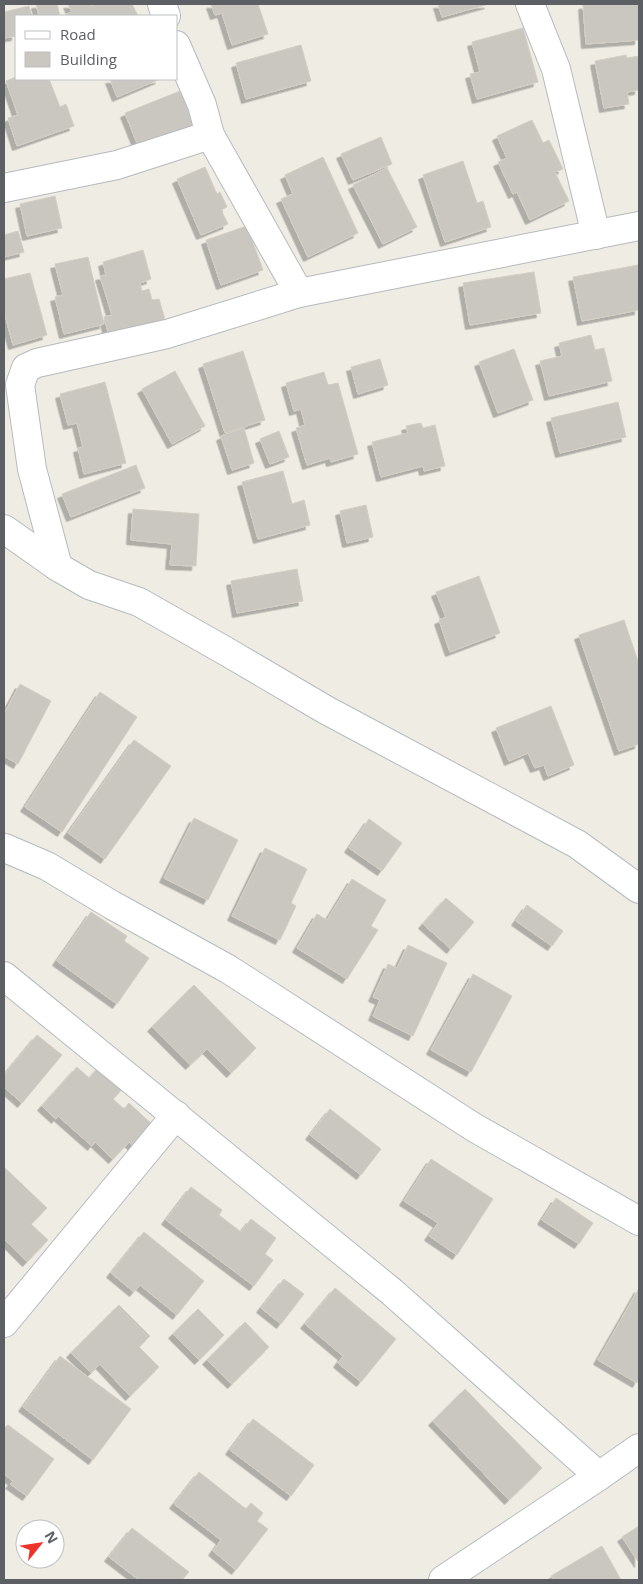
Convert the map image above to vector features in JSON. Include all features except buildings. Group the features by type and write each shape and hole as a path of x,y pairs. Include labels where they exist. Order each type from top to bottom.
{"street":[{"path":"530,4 556,69 596,234"},
{"path":"178,50 202,105 210,135 299,293"},
{"path":"4,188 117,165 210,135"},
{"path":"58,567 32,468 20,385 26,368 37,363 167,334 299,293 639,226"},
{"path":"4,530 88,585 138,602 326,710 577,844 639,889"},
{"path":"4,847 47,866 112,905 228,969 475,1128 639,1221"},
{"path":"4,976 392,1292 599,1476"},
{"path":"4,1323 176,1115"},
{"path":"443,1580 639,1448"}]}
